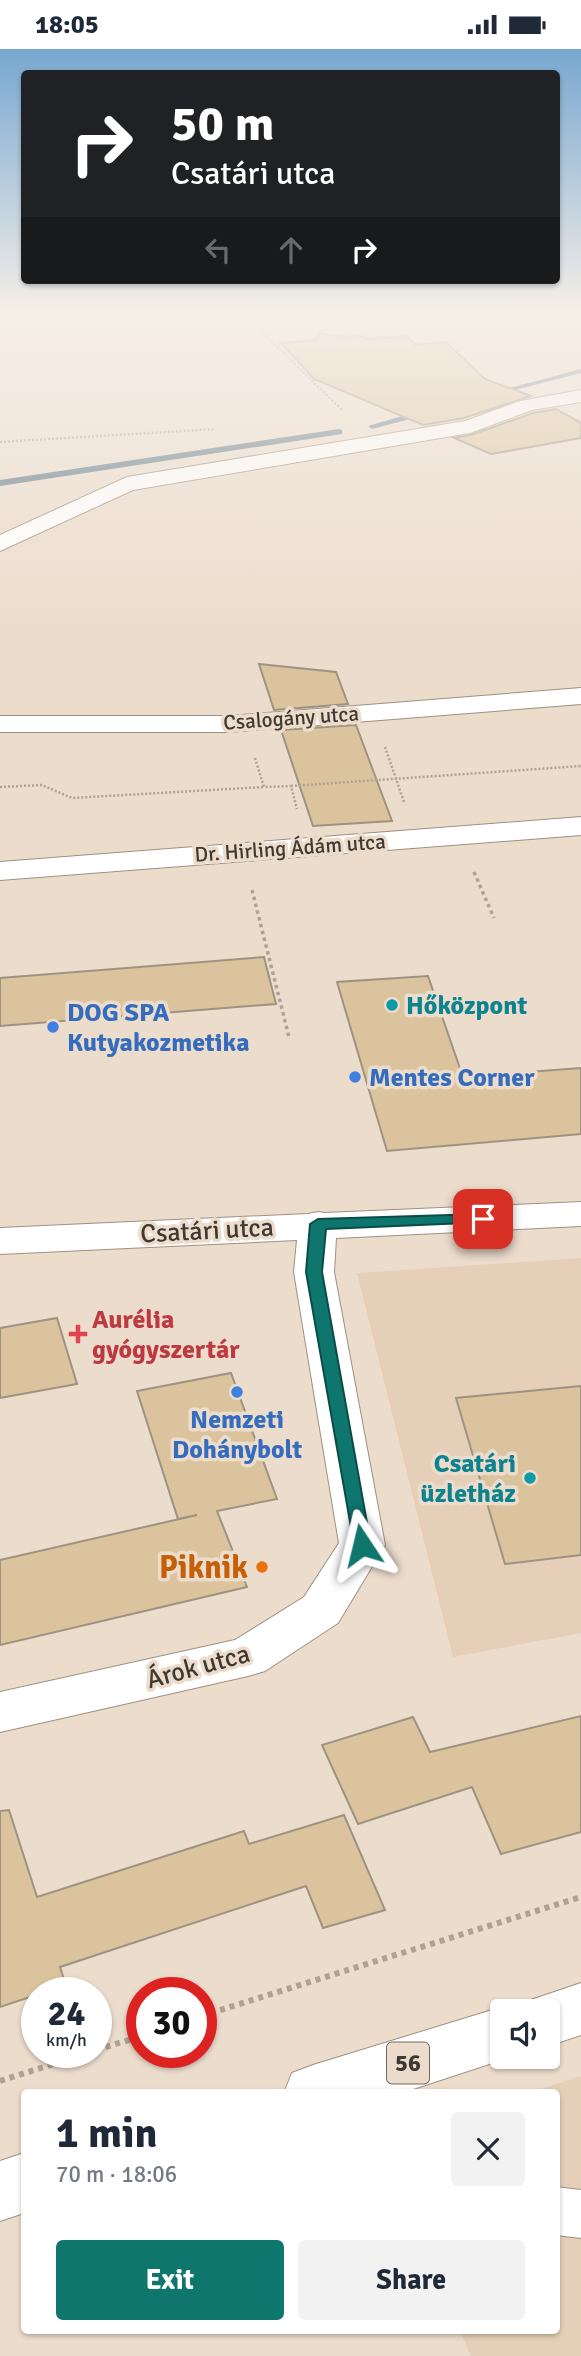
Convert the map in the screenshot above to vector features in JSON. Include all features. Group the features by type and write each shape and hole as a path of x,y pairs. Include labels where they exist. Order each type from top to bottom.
{"street":[{"path":"0,544 127,484 381,442 470,426 487,420"},
{"name":"Csalogány utca","path":"0,724 228,724 581,696"},
{"name":"Dr. Hirling Ádám utca","path":"0,871 581,826"},
{"name":"Csatári utca","path":"0,1241 318,1224 581,1214"},
{"name":"Árok utca","path":"0,1712 248,1657 321,1610 362,1545 314,1272 318,1224"},
{"path":"560,2015 581,2009"},
{"name":"56","path":"326,2089 490,2038"},
{"path":"0,2191 21,2184"}],"lane":[{"path":"560,2211 581,2214"}],"path":[{"path":"352,420 381,442"},
{"path":"0,442 217,429"},
{"path":"383,743 418,839"},
{"path":"253,753 264,787"},
{"path":"0,787 41,785 72,798 581,766"},
{"path":"291,786 307,847"},
{"path":"458,835 494,918"},
{"path":"242,852 289,1038"},
{"path":"217,2011 581,1897"},
{"path":"0,2081 41,2068"}],"shaded area":[{"path":"581,1258 581,1633 453,1657 357,1273"},
{"path":"581,2076 581,2356 471,2356 461,2334 560,2334 560,2089 541,2089"}],"building":[{"path":"410,420 454,420 423,425"},
{"path":"514,420 575,420 581,423 581,438 491,454 454,438"},
{"path":"259,664 336,672 348,704 274,710"},
{"path":"356,725 392,821 313,826 281,730"},
{"path":"264,957 276,1004 0,1026 0,978"},
{"path":"428,976 463,1077 581,1068 581,1134 387,1151 337,982"},
{"path":"57,1318 77,1384 0,1398 0,1328"},
{"path":"231,1373 277,1499 217,1511 247,1587 0,1645 0,1560 197,1515 178,1519 137,1391"},
{"name":"Csatári üzletház","path":"581,1386 581,1555 505,1564 456,1398"},
{"path":"581,1716 581,1832 501,1854 472,1787 358,1824 322,1745 413,1717 430,1752"},
{"path":"9,1810 37,1897 244,1831 249,1844 344,1815 385,1910 323,1928 306,1886 60,1967 63,1977 21,1977 21,2000 0,2007 0,1811"}],"waterway":[{"path":"372,426 396,420"},
{"path":"0,483 339,432"}],"place":[{"name":"Hőközpont","path":"392,1005"},
{"name":"DOG SPA Kutyakozmetika","path":"53,1027"},
{"name":"Mentes Corner","path":"355,1077"},
{"name":"Aurélia gyógyszertár","path":"78,1334"},
{"name":"Nemzeti Dohánybolt","path":"237,1392"},
{"name":"Csatári üzletház","path":"530,1478"},
{"name":"Piknik","path":"262,1567"}],"route":[{"path":"362,1545 314,1272 318,1224 483,1219"}]}
